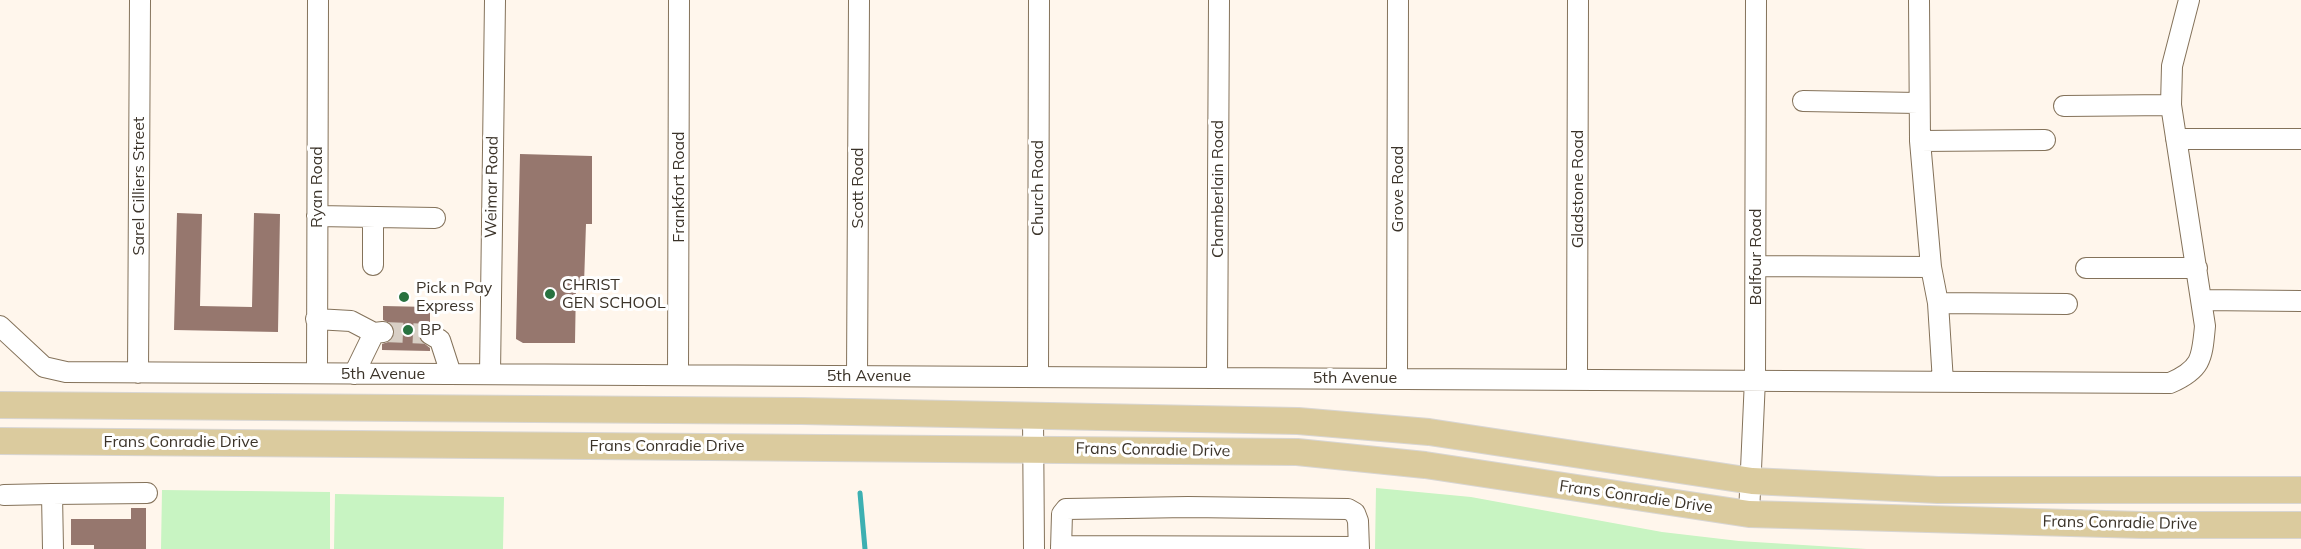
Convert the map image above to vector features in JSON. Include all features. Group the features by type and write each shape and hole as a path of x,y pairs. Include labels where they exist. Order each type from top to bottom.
{"main road":[{"name":"Frans Conradie Drive","path":"0,405 801,411 1298,421 1429,432 1752,481 1938,490 2301,490"},
{"name":"Frans Conradie Drive","path":"0,441 1296,452 1425,465 1749,514 2131,525 2301,525"}],"street":[{"name":"Sarel Cilliers Street","path":"138,373 140,0"},
{"name":"Ryan Road","path":"317,373 318,0"},
{"name":"Weimar Road","path":"490,374 495,0"},
{"name":"Frankfort Road","path":"678,375 679,0"},
{"name":"Scott Road","path":"857,376 859,0"},
{"name":"Church Road","path":"1038,377 1039,0"},
{"name":"Chamberlain Road","path":"1217,377 1218,0"},
{"name":"Grove Road","path":"1397,378 1398,0"},
{"name":"Gladstone Road","path":"1577,378 1578,0"},
{"name":"Balfour Road","path":"1749,514 1755,379 1756,0"},
{"path":"1919,0 1920,141 1931,267 1938,303 1943,381"},
{"name":"5th Avenue","path":"0,326 44,367 53,371 2170,383 2187,375 2196,366 2203,349 2205,326 2171,105 2172,66 2189,0"},
{"path":"1803,101 1918,103"},
{"path":"2064,106 2171,105"},
{"path":"2176,139 2301,139"},
{"path":"1920,141 2045,140"},
{"path":"316,216 435,218"},
{"path":"373,217 373,265"},
{"path":"1756,266 1931,267"},
{"path":"2086,268 2197,268"},
{"path":"2202,300 2301,301"},
{"path":"1938,303 2067,304"},
{"path":"316,319 351,321 378,333 354,374"},
{"path":"430,334 440,340 451,374"},
{"path":"1033,416 1035,549"},
{"path":"4,495 147,493"},
{"path":"52,494 53,549"},
{"path":"1188,507 1348,509 1355,513 1358,521 1359,548 1061,548 1062,514 1066,509 1188,507"}],"green space":[{"path":"1376,488 1471,497 1662,532 1739,541 1867,549 1375,549"},
{"path":"162,490 330,492 330,549 161,549"},
{"path":"335,494 504,497 503,549 334,549"}],"building":[{"path":"520,154 592,156 592,224 586,224 584,284 576,283 575,343 523,343 516,339"},
{"path":"177,213 202,214 200,306 252,307 254,213 280,214 278,332 174,330"},
{"path":"383,306 430,307 430,322 420,327 418,334 420,340 430,348 430,351 382,350 382,344 391,341 395,331 392,324 383,320"},
{"path":"131,508 146,508 146,549 94,549 94,545 71,545 71,519 131,519"}],"waterway":[{"path":"860,493 865,549"}],"tunnel":[{"path":"383,332 430,334"}],"place":[{"name":"CHRIST GEN SCHOOL","path":"550,294"},
{"name":"Pick n Pay Express","path":"404,297"},
{"name":"BP","path":"408,330"}]}
